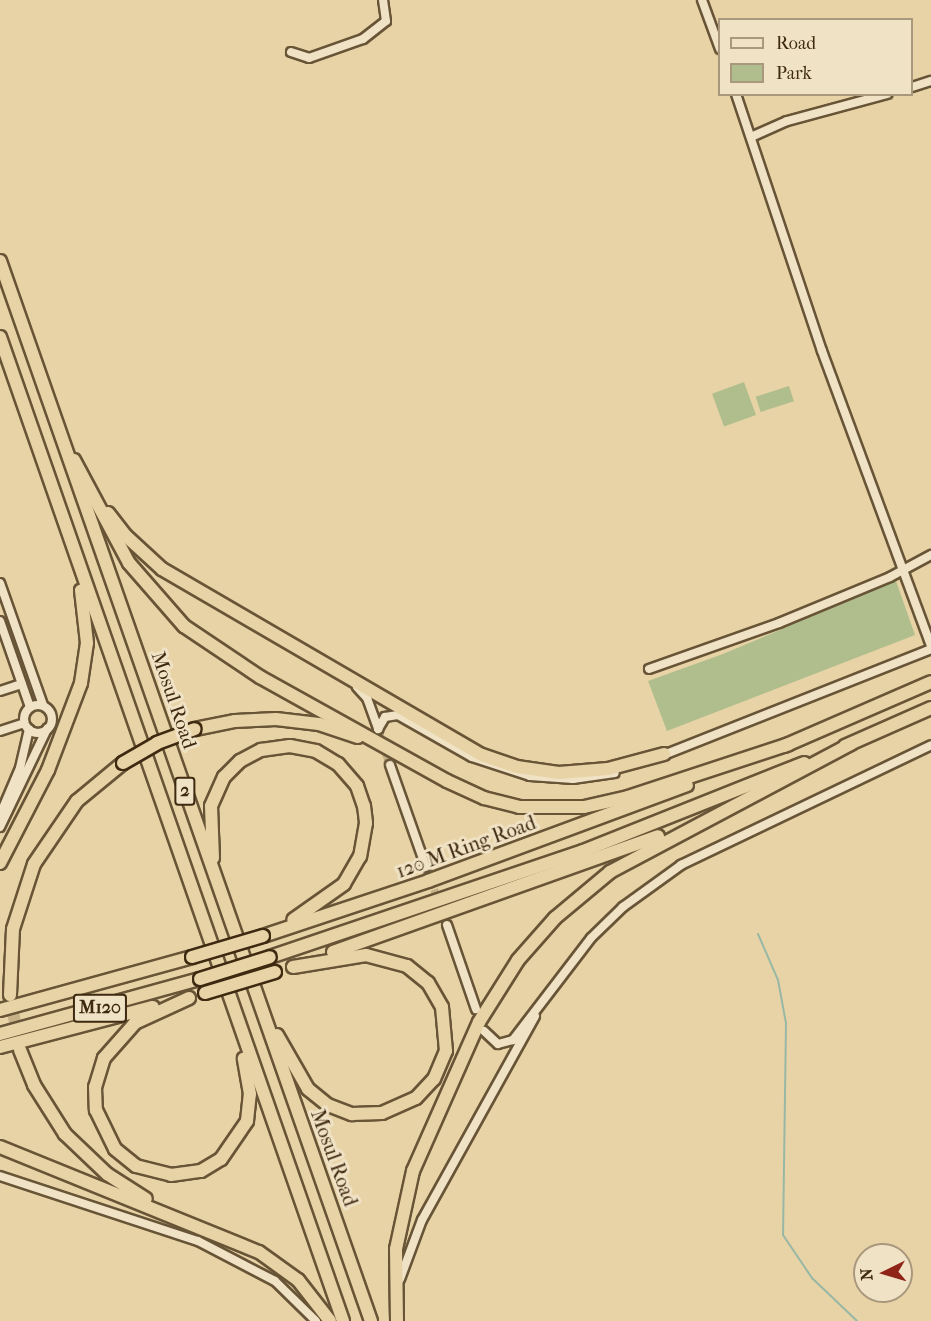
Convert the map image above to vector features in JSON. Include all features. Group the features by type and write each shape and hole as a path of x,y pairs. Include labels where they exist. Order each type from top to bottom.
{"highway":[{"name":"Mosul Road","path":"0,261 371,1321"},
{"name":"2","path":"0,337 343,1321"},
{"path":"66,450 126,536 162,569 465,746 511,765 559,773 586,772 664,754"},
{"path":"87,481 129,563 184,626 238,664 424,768"},
{"path":"0,863 48,770 85,668 85,610 58,505"},
{"name":"120 M Ring Road","path":"0,1010 262,936 518,849 789,744 931,682"},
{"path":"397,1316 396,1249 413,1171 472,1037 506,976 542,931 595,883 654,845 851,744 931,708"},
{"path":"10,995 13,929 34,864 72,806 123,763 157,743 195,729 259,719 296,720 343,732 502,803 563,809 628,797 789,744"},
{"name":"M120","path":"0,1034 200,979 583,851 851,744"},
{"path":"215,876 211,806 224,777 240,761 261,750 296,747 327,756 350,776 361,796 366,823 356,866 344,884 323,902 262,936"},
{"path":"0,1047 189,998 293,967 551,876 730,808"},
{"path":"255,994 300,1079 328,1105 352,1114 382,1113 406,1105 425,1090 441,1066 447,1036 442,1007 417,973 396,961 366,955 293,967"},
{"path":"189,998 155,1011 125,1031 104,1058 95,1087 96,1110 109,1142 136,1166 162,1175 193,1173 215,1164 235,1144 247,1121 250,1085 231,1002"},
{"path":"20,1050 52,1116 93,1163 131,1191 205,1228"},
{"path":"0,1147 205,1228 259,1252 285,1269 330,1321"}],"street":[{"path":"291,52 309,58 369,35 386,21 383,0"},
{"path":"702,0 718,44"},
{"path":"913,87 931,81"},
{"path":"323,664 363,692 378,729 385,717 398,715 485,763 514,773 558,779 603,776 931,648 899,568 874,489 737,96"},
{"path":"751,137 787,121 880,96"},
{"path":"649,669 670,665 767,626 931,555"},
{"path":"0,583 43,705 52,716 0,827"},
{"path":"0,621 2,636 30,707 20,768 0,815"},
{"path":"0,691 22,684"},
{"path":"30,707 43,705"},
{"path":"0,731 26,726 36,733 47,729"},
{"path":"484,1031 498,1044 513,1040 552,985 610,918 681,865 931,745"},
{"path":"390,765 426,867"},
{"path":"447,926 476,1009"},
{"path":"397,1316 404,1260 422,1220 552,985"},
{"path":"0,1176 198,1241 275,1281 316,1321"}],"green space":[{"path":"744,382 756,415 724,427 712,394"},
{"path":"789,386 794,401 761,412 756,397"},
{"path":"896,581 915,635 667,731 648,681 723,654"}],"waterway":[{"path":"758,934 778,980 786,1023 783,1235 812,1278 857,1321"}],"tunnel":[{"path":"378,729 390,765"},
{"path":"426,867 447,925"},
{"path":"10,995 20,1050"}]}
